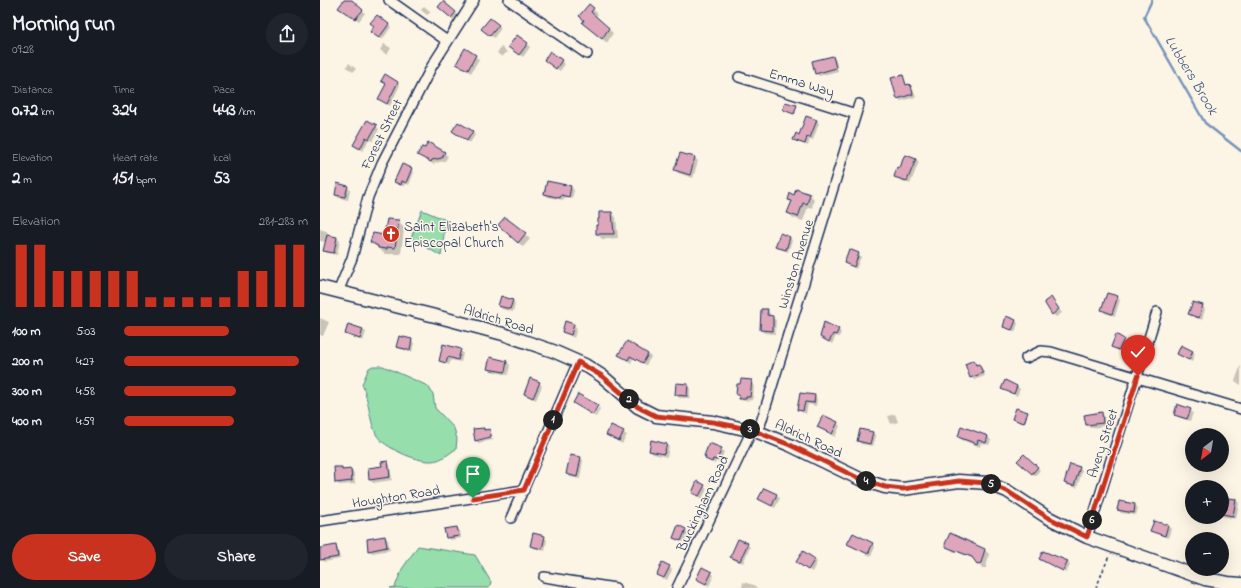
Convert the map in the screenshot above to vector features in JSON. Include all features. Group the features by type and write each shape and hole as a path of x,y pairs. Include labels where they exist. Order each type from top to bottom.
{"street":[{"path":"389,0 447,41"},
{"name":"Forest Street","path":"338,292 352,258 368,197 382,163 407,113 447,41 474,0"},
{"path":"509,0 587,54"},
{"name":"Emma Way","path":"739,77 856,114"},
{"name":"Winston Avenue","path":"755,431 859,104"},
{"name":"Aldrich Road","path":"320,287 496,332 531,344 578,362 602,376 633,403 650,413 666,418 713,422 755,431 790,445 860,479 885,487 907,489 964,481 996,486 1018,497 1063,526 1087,537 1205,579 1241,584"},
{"name":"Avery Street","path":"1087,537 1157,312"},
{"path":"1026,358 1041,351 1048,351 1138,376 1241,409"},
{"path":"511,518 578,362"},
{"name":"Buckingham Road","path":"677,588 755,431"},
{"name":"Houghton Road","path":"320,522 524,490"},
{"path":"544,577 615,588"}],"path":[{"path":"1096,588 1113,546"}],"green space":[{"path":"422,210 446,220 441,256 411,238"},
{"path":"373,366 383,366 428,386 433,394 435,408 454,428 457,439 456,449 438,460 425,461 400,453 392,449 380,439 376,434 370,416 362,384 369,368"},
{"path":"418,546 475,555 491,582 489,588 390,588 395,587 402,569"}],"building":[{"path":"344,0 352,0 363,10 355,19 338,8"},
{"path":"443,1 456,12 451,18 438,7"},
{"path":"589,4 594,8 591,12 609,28 602,39 582,23 584,20 579,16"},
{"path":"377,15 389,24 379,38 370,32 374,26 370,23"},
{"path":"490,18 499,25 490,36 481,29"},
{"path":"517,35 528,43 519,55 508,47"},
{"path":"465,48 476,55 468,70 456,64"},
{"path":"550,51 562,60 556,69 544,60"},
{"path":"833,56 836,68 815,74 812,61"},
{"path":"385,74 398,82 387,104 378,99 386,84 381,81"},
{"path":"903,75 906,85 909,84 911,86 913,94 897,99 891,78"},
{"path":"785,102 797,105 794,114 783,110"},
{"path":"806,116 817,120 810,138 807,137 805,144 793,140 796,133 799,135"},
{"path":"367,120 377,125 369,139 366,137 360,149 353,145"},
{"path":"458,122 473,131 467,141 452,131"},
{"path":"428,142 445,152 442,158 432,160 431,162 417,155 422,147 425,148"},
{"path":"680,153 695,157 690,175 674,170"},
{"path":"906,155 916,159 907,181 894,177 897,167 900,168 904,156"},
{"path":"402,164 412,168 406,183 402,181 401,185 394,182"},
{"path":"547,181 571,186 569,197 561,195 560,198 544,194"},
{"path":"337,183 348,186 345,197 335,195"},
{"path":"796,189 810,194 807,204 803,203 798,217 787,213 792,201 788,200 790,193 794,195"},
{"path":"599,212 612,212 614,234 596,234 596,225 598,225"},
{"path":"505,217 526,233 518,243 498,225"},
{"name":"Saint Elizabeth's Episcopal Church","path":"387,219 399,220 395,248 378,248 378,246 370,242 373,233 384,235"},
{"path":"780,233 790,237 786,250 775,247"},
{"path":"327,235 337,237 334,253 323,251"},
{"path":"849,249 859,253 854,267 844,263"},
{"path":"1107,293 1118,296 1112,314 1101,310"},
{"path":"501,296 513,300 510,309 498,306"},
{"path":"1051,297 1059,309 1052,315 1044,302"},
{"path":"1193,302 1203,305 1199,318 1188,314"},
{"path":"761,309 768,309 767,315 773,316 773,331 760,330"},
{"path":"1006,316 1016,320 1012,330 1003,327"},
{"path":"565,321 574,324 571,335 562,332"},
{"path":"824,322 839,329 836,335 833,334 829,342 820,337"},
{"path":"348,324 363,329 360,339 345,334"},
{"path":"1116,334 1124,339 1119,350 1111,347"},
{"path":"399,336 412,339 410,350 396,347"},
{"path":"627,341 648,354 643,363 630,356 628,360 618,355"},
{"path":"443,344 461,349 458,360 448,357 446,363 439,361"},
{"path":"1181,345 1193,351 1189,360 1177,354"},
{"path":"490,357 507,361 505,372 487,369"},
{"path":"974,360 976,365 979,364 983,373 970,378 965,364"},
{"path":"530,378 540,382 533,398 524,394"},
{"path":"741,379 752,380 750,397 746,397 746,399 739,399 739,395 736,395 737,384 740,384"},
{"path":"1005,380 1017,386 1014,394 1001,389"},
{"path":"676,383 688,384 687,396 675,395"},
{"path":"800,393 815,395 814,403 805,402 803,411 797,410"},
{"path":"578,394 598,405 593,415 573,403"},
{"path":"1177,404 1191,409 1187,419 1174,415"},
{"path":"1016,408 1028,412 1024,423 1012,419"},
{"path":"1102,412 1103,423 1086,425 1084,415"},
{"path":"823,415 838,422 832,434 817,427"},
{"path":"611,425 624,431 619,441 606,435"},
{"path":"961,426 988,436 986,443 978,440 977,444 958,437"},
{"path":"484,428 484,430 490,429 491,437 475,441 473,429"},
{"path":"860,429 873,432 870,444 857,441"},
{"path":"651,440 667,444 664,454 649,451"},
{"path":"709,443 722,448 717,460 713,459 712,462 705,459 706,457 704,456"},
{"path":"1024,454 1038,467 1032,474 1017,461"},
{"path":"570,455 581,457 577,477 566,474"},
{"path":"388,461 390,477 369,480 368,468 382,466 381,462"},
{"path":"1070,464 1080,467 1074,486 1064,483"},
{"path":"334,467 342,467 342,470 351,469 352,481 335,483"},
{"path":"697,481 705,485 699,496 692,493"},
{"path":"764,488 777,494 772,506 758,499"},
{"path":"1229,498 1236,499 1233,516 1229,515"},
{"path":"1119,501 1135,504 1134,513 1117,510"},
{"path":"1154,521 1168,525 1165,536 1150,531"},
{"path":"678,525 686,529 681,541 673,538"},
{"path":"457,527 459,536 446,538 444,529"},
{"path":"533,533 545,536 542,549 530,546"},
{"path":"853,533 873,543 868,554 847,544"},
{"path":"950,533 985,549 981,563 977,564 972,557 946,547 945,544"},
{"path":"385,536 387,547 368,551 367,539"},
{"path":"738,539 748,543 740,561 730,557"},
{"path":"336,545 338,557 320,560 320,548"},
{"path":"803,551 815,559 808,570 796,562"},
{"path":"1043,551 1068,561 1063,571 1039,559"},
{"path":"662,562 670,566 664,578 657,575"},
{"path":"702,567 712,572 706,584 696,579"}],"waterway":[{"name":"Lubbers Brook","path":"1152,0 1144,17 1205,123 1241,151"}],"place":[{"name":"Saint Elizabeth's Episcopal Church","path":"391,234"}],"route":[{"path":"473,498 524,490 578,362 602,376 638,407 656,416 713,422 752,430 790,445 860,479 885,487 903,489 919,488 959,481 987,483 1007,491 1047,517 1087,537 1138,376"}]}
